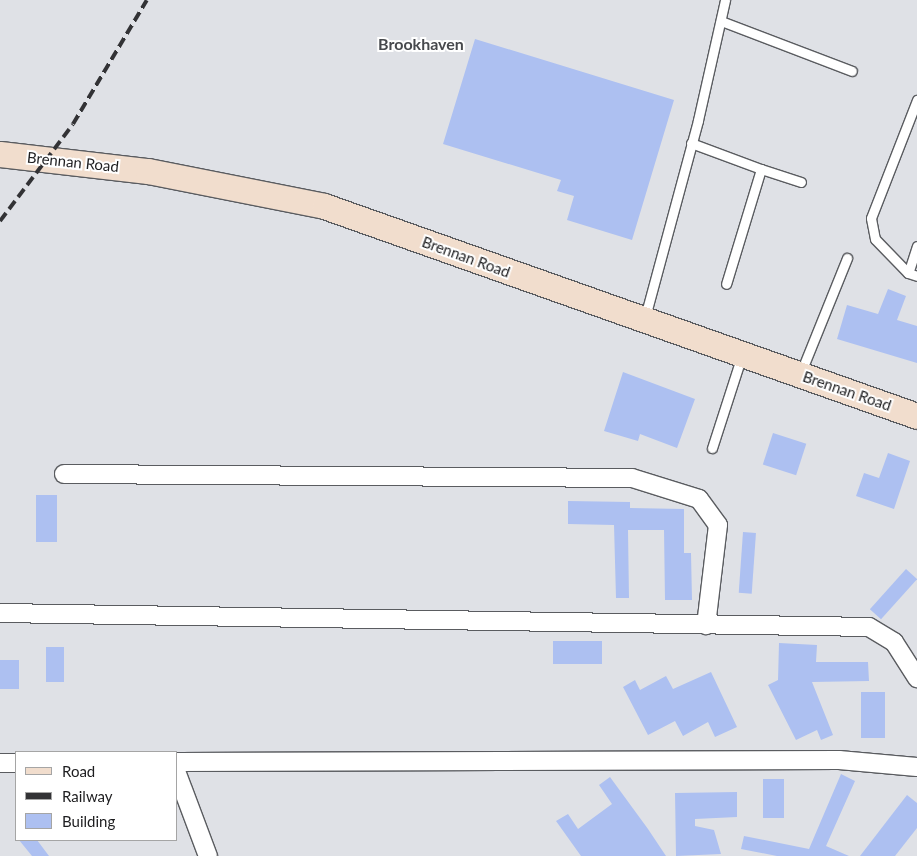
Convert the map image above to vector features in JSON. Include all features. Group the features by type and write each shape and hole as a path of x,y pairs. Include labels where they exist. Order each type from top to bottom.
{"street":[{"name":"Brennan Road","path":"0,154 148,171 324,206 917,416"},
{"path":"64,474 632,478 699,499 718,525 706,625"},
{"path":"0,612 869,627 894,642 917,678"},
{"path":"178,762 839,760 917,767"},
{"path":"0,763 15,763"},
{"path":"178,776 208,856"}],"lane":[{"path":"644,320 691,143 725,0"},
{"path":"721,21 852,71"},
{"path":"917,100 871,218 875,239 908,273 917,276"},
{"path":"691,143 801,182"},
{"path":"726,284 761,169"},
{"path":"908,273 917,246"},
{"path":"800,375 847,258"},
{"path":"712,448 742,354"}],"building":[{"path":"475,39 674,100 632,240 567,220 574,196 557,191 561,180 443,144"},
{"path":"888,289 906,296 897,320 917,326 917,363 837,339 847,305 878,314"},
{"path":"623,372 695,399 677,448 640,434 638,441 604,431"},
{"path":"773,433 806,444 796,475 763,464"},
{"path":"888,453 910,461 894,509 856,496 864,473 879,478"},
{"path":"36,495 57,495 57,542 36,542"},
{"path":"568,501 630,502 630,508 684,509 684,553 691,553 692,600 665,600 664,530 628,530 629,598 616,598 614,525 568,524"},
{"path":"743,532 756,533 752,594 739,593"},
{"path":"906,569 917,579 881,619 870,609"},
{"path":"553,641 602,641 602,664 553,664"},
{"path":"779,643 817,645 816,662 868,662 869,681 812,682 833,735 821,740 817,730 796,740 768,685 778,680"},
{"path":"46,647 64,647 64,682 46,682"},
{"path":"0,660 19,660 19,689 0,689"},
{"path":"711,672 737,727 715,737 708,722 683,736 675,721 648,735 623,687 635,680 640,690 666,676 673,689"},
{"path":"861,692 885,692 885,738 861,738"},
{"path":"841,774 855,781 826,846 849,856 777,856 741,849 744,836 809,849"},
{"path":"610,777 666,856 581,856 556,821 568,814 578,829 612,804 599,785"},
{"path":"763,779 784,779 784,818 763,818"},
{"path":"737,792 737,817 695,819 695,826 714,830 721,854 676,856 675,793"},
{"path":"907,795 917,803 917,828 895,856 860,856"},
{"path":"20,841 38,841 49,856 32,856"}],"railway":[{"path":"0,221 73,124 147,0"}],"district":[{"name":"Brookhaven","path":"421,44"}]}
